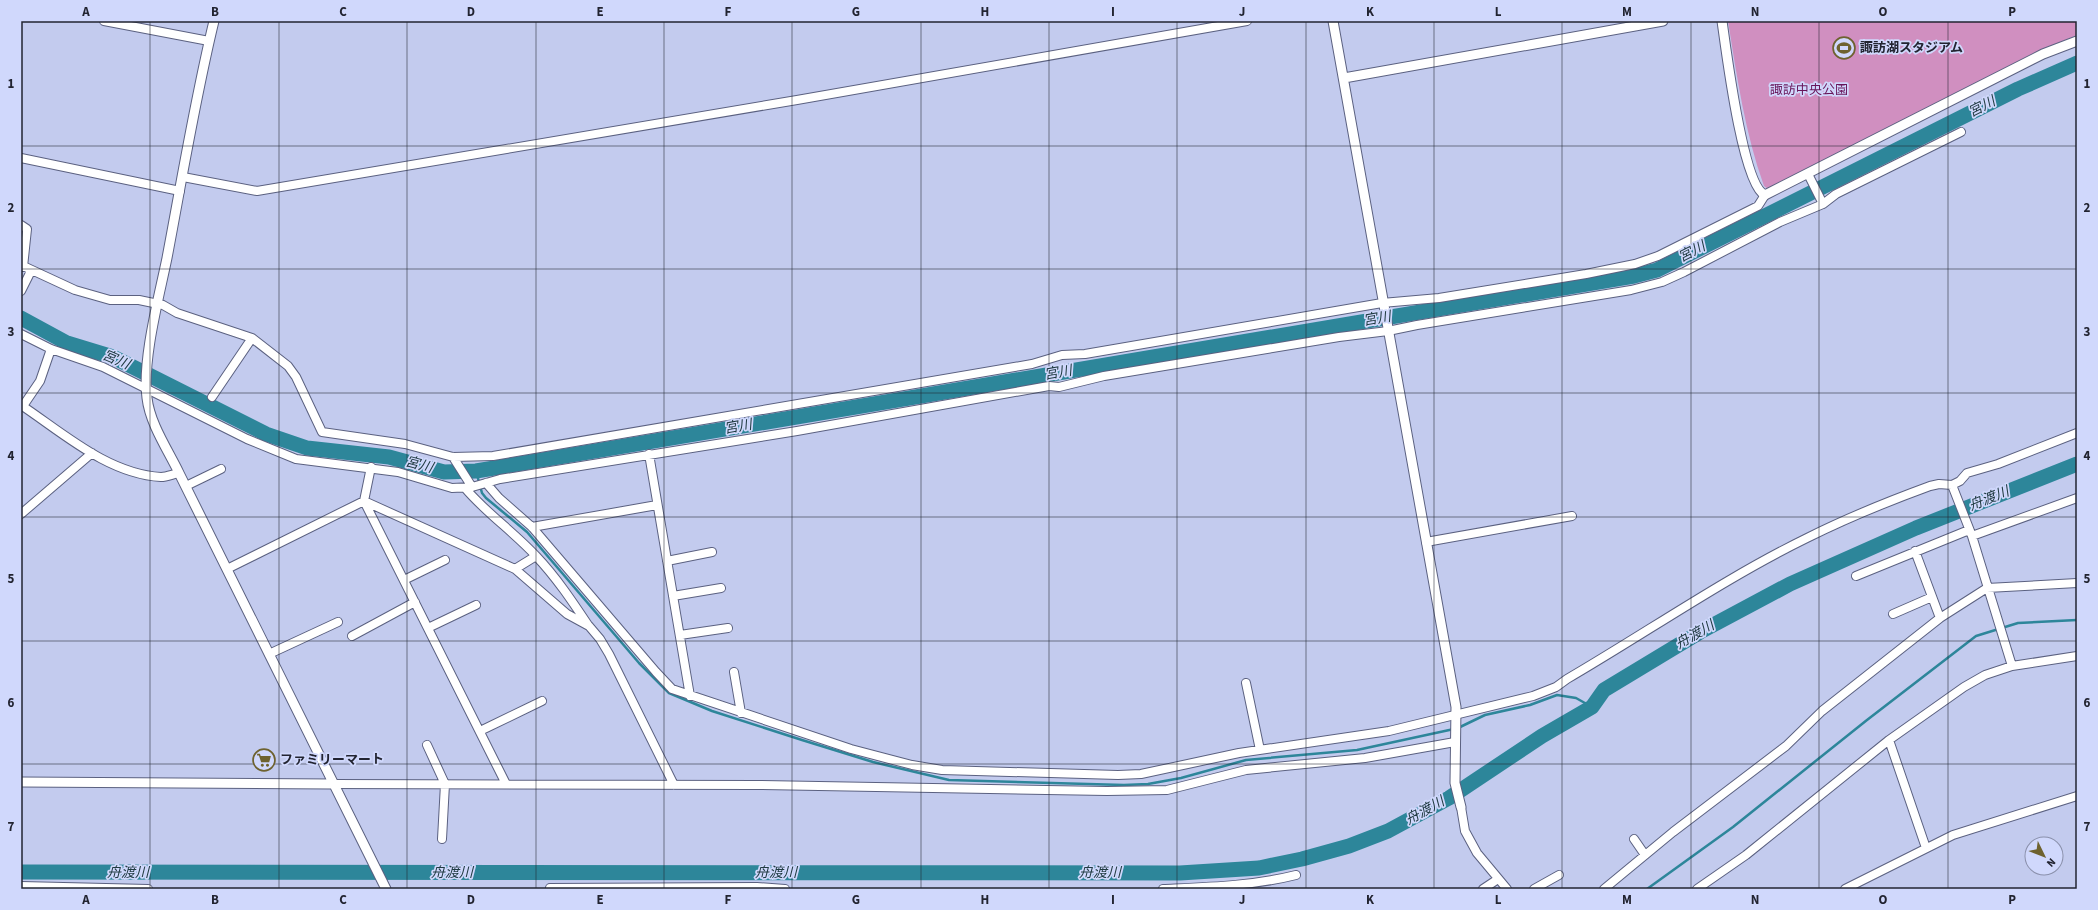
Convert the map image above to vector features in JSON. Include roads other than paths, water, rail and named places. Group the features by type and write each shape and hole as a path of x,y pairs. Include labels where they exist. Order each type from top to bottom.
{"street":[{"path":"104,21 209,41"},
{"path":"214,21 158,304 148,363 146,387 147,401 154,420 179,473 333,784 386,887"},
{"path":"182,177 257,191 797,100 1247,21"},
{"path":"1333,21 1456,715 1455,783 1465,831 1477,853 1507,889"},
{"path":"1344,78 1663,21"},
{"path":"1722,21 1745,153 1758,190 1765,195"},
{"path":"21,225 27,229 22,266 31,271 75,290 110,300 138,300 163,305 177,313 252,338 288,366 296,377 322,432 405,444 455,459 493,456 1032,364 1062,355 1085,354 1438,298 1586,274 1635,264 1658,256 1758,206 1765,195 1810,177 2043,54 2077,41"},
{"path":"21,334 51,349 103,367 146,387 247,439 296,459 371,467 426,479 452,488 649,454 797,431 1049,386 1059,387 1104,376 1623,291 1662,282 1961,132"},
{"path":"21,158 180,191"},
{"path":"1810,177 1822,202"},
{"path":"21,291 31,271"},
{"path":"212,397 252,338"},
{"path":"51,349 40,381 22,405 92,452 119,468 134,473 163,477 179,473"},
{"path":"1953,488 1967,473 1998,464 2077,433"},
{"path":"21,514 92,452"},
{"path":"649,454 690,696"},
{"path":"455,459 478,504 536,556 566,591 589,626 600,639 609,654 674,785"},
{"path":"371,467 364,501 506,784"},
{"path":"186,486 221,469"},
{"path":"486,483 498,498 532,527 672,689 851,749 912,765 942,770 1141,774 1260,750 1355,737 1456,715 1533,696 1556,687 1735,578 1807,538 1876,506 1930,486 1939,484 1953,488"},
{"path":"1953,488 1969,530 2012,666"},
{"path":"1856,576 1969,530 2077,498"},
{"path":"227,569 364,501"},
{"path":"364,501 514,569 567,614 589,626"},
{"path":"532,527 657,505"},
{"path":"1426,542 1572,516"},
{"path":"1915,551 1940,618"},
{"path":"667,561 712,552"},
{"path":"514,569 536,556"},
{"path":"404,580 445,560"},
{"path":"1604,889 1645,855 1786,746 1822,711 1940,618 1988,588 2077,583"},
{"path":"673,596 721,588"},
{"path":"1893,614 1932,597"},
{"path":"352,636 415,602"},
{"path":"428,628 476,605"},
{"path":"269,654 338,622"},
{"path":"680,635 728,628"},
{"path":"1697,889 1752,850 1889,740 1964,687 1985,675 2012,666 2077,656"},
{"path":"734,672 740,713"},
{"path":"1246,683 1260,750"},
{"path":"480,731 542,701"},
{"path":"1889,740 1926,848"},
{"path":"21,782 674,785 1107,791 1167,790 1246,770 1365,758 1455,742"},
{"path":"427,745 445,784 442,838"},
{"path":"1846,889 1953,835 2077,796"},
{"path":"1634,839 1645,855"},
{"path":"1163,889 1224,886 1274,880 1296,875"},
{"path":"1534,889 1560,875"},
{"path":"1483,889 1498,879"},
{"path":"21,886 148,889"},
{"path":"550,888 757,887 785,889"}],"waterway":[{"name":"宮川","path":"21,318 67,343 113,357 266,434 307,448 389,457 444,472 476,471 1634,276 1657,270 2018,89 2077,63"},
{"name":"舟渡川","path":"21,872 1180,873 1259,868 1302,859 1349,846 1388,831 1449,798 1542,736 1592,707 1604,690 1700,632 1790,584 1916,528 2077,464"},
{"path":"476,471 482,493 486,498 527,532 639,663 669,693 712,711 873,762 949,780 1124,785 1148,784 1181,778 1246,760 1357,750 1454,729"},
{"path":"1647,889 1733,827 1867,720 1976,636 2018,623 2077,620"},
{"path":"1458,728 1485,715 1530,705 1557,695 1576,698 1592,707"}],"place":[{"name":"諏訪湖スタジアム","path":"1844,48"},
{"name":"ファミリーマート","path":"264,760"}],"park label":[{"name":"諏訪中央公園","path":"1809,90"}]}
